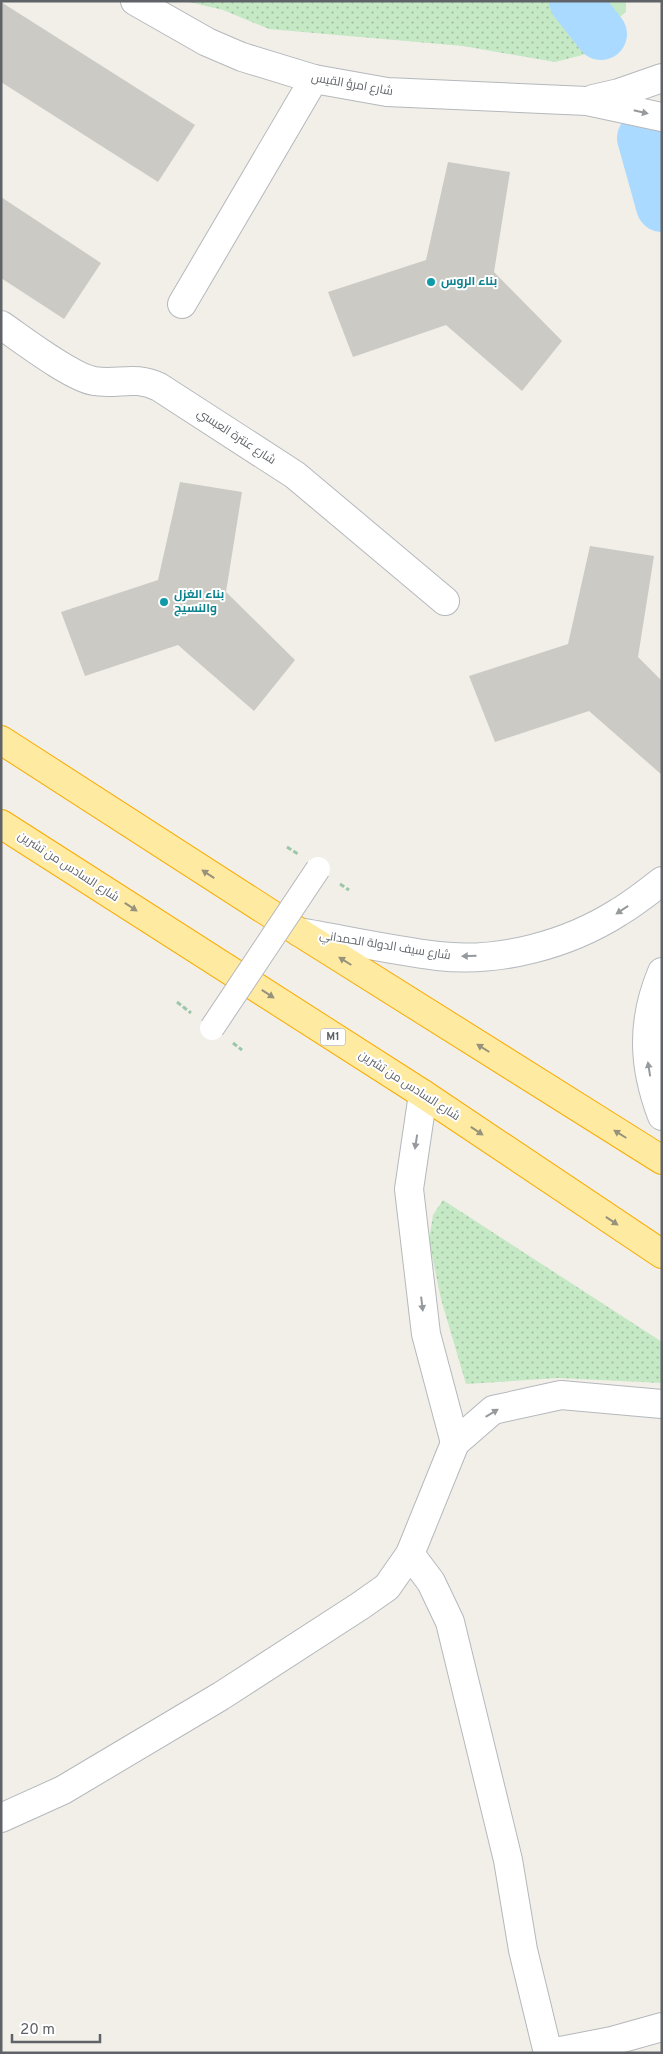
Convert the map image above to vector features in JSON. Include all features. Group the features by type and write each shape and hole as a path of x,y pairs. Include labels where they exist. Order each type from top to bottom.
{"highway":[{"path":"1,740 299,932 662,1160"},
{"name":"شارع السادس من تشرين","path":"1,824 423,1094 662,1254"}],"street":[{"name":"شارع امرؤ القيس","path":"135,1 215,46 278,69 314,79 387,92 587,101"},
{"path":"587,101 619,93 662,78"},
{"path":"182,304 314,79"},
{"path":"587,101 662,117"},
{"name":"شارع عنترة العبسي","path":"1,325 82,377 93,381 105,382 142,380 159,387 296,474 445,602"},
{"path":"212,1028 318,869"},
{"name":"شارع سيف الدولة الحمداني","path":"299,932 439,956 501,954 532,949 591,928 618,912 662,881"},
{"path":"662,972 655,988 646,1042 648,1069 662,1116"},
{"path":"423,1094 409,1190 426,1334 455,1443"},
{"path":"1,1818 71,1785 221,1696 387,1587 410,1554 455,1443 493,1410 561,1396 662,1404"},
{"path":"410,1554 431,1582 450,1622 508,1860 523,1950 549,2053 612,2042 662,2027"}],"green space":[{"path":"185,1 561,1 574,18 590,53 555,62 463,46 269,29 223,10"},
{"path":"595,1 626,1 626,12 612,23"},
{"path":"443,1200 662,1342 662,1383 558,1378 466,1384 441,1299 429,1241 433,1215"}],"building":[{"path":"1,2 195,125 158,182 1,82"},
{"name":"بناء الروس","path":"448,162 510,172 494,272 562,341 522,391 446,325 353,357 328,292 426,260"},
{"path":"1,197 101,263 64,319 1,278"},
{"name":"بناء الغزل والنسيج","path":"180,482 242,492 226,592 295,660 254,711 178,645 85,676 61,612 158,580"},
{"path":"590,546 654,556 638,657 662,681 662,775 589,711 495,742 469,676 568,644"}],"waterway":[{"path":"575,1 601,34"},
{"path":"643,138 662,206"}],"place":[{"name":"بناء الروس","path":"431,282"},
{"name":"بناء الغزل والنسيج","path":"164,602"}]}
